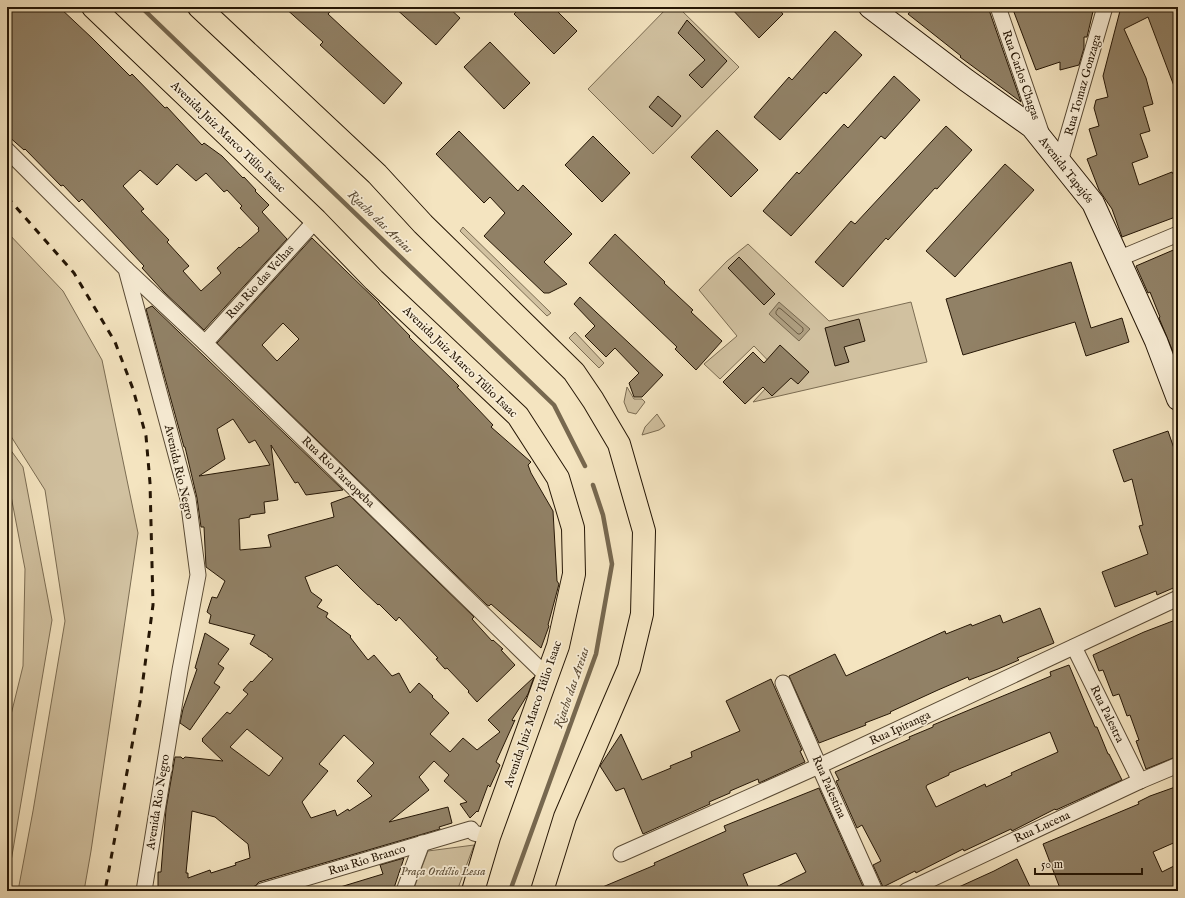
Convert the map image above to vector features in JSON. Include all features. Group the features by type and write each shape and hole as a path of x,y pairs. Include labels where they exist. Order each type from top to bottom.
{"main road":[{"name":"Avenida Juiz Marco Túlio Isaac","path":"92,7 316,220 374,280 518,416 558,478 573,528 574,574 558,646 548,677 480,833 473,891"},
{"path":"199,7 377,174 423,224 574,372 593,400 619,444 644,531 642,614 629,668 565,817 542,891"},
{"name":"Avenida Tapajós","path":"870,7 966,80 1032,127 1093,203 1156,341 1178,399"}],"street":[{"name":"Rua Carlos Chagas","path":"998,7 1044,142"},
{"name":"Rua Tomaz Gonzaga","path":"1060,162 1105,7"},
{"name":"Avenida Rio Negro","path":"7,150 126,269 188,499 198,575 180,670 144,891"},
{"name":"Rua Rio das Velhas","path":"205,344 316,220"},
{"path":"1118,259 1178,234"},
{"name":"Rua Rio Paraopeba","path":"126,269 548,677"},
{"name":"Rua Ipiranga","path":"621,854 819,766 1178,598"},
{"name":"Rua Palestra","path":"1074,647 1140,781"},
{"name":"Rua Palestina","path":"783,683 875,891"},
{"name":"Rua Lucena","path":"906,891 1140,781 1178,765"},
{"name":"Rua Rio Branco","path":"262,891 422,844 480,833"},
{"path":"404,891 422,844"}],"green space":[{"path":"668,7 678,7 739,67 653,154 588,89"},
{"path":"463,227 551,313 547,316 460,231"},
{"path":"7,232 63,291 102,360 138,533 84,891 18,891 65,621 45,490 7,430"},
{"path":"748,244 829,321 911,302 927,362 753,402 780,373 754,346 720,379 704,364 737,336 699,290 727,261"},
{"path":"575,332 604,363 599,368 569,338"},
{"path":"627,387 634,399 642,399 645,402 636,414 628,412 624,402"},
{"path":"657,414 665,426 659,430 642,435 645,427"},
{"path":"7,445 23,467 52,620 7,885 7,731 23,666 25,569 7,475"},
{"name":"Praça Ordílio Lessa","path":"474,845 457,891 413,891 428,851"}],"water":[{"path":"779,302 810,329 799,341 769,314"}],"building":[{"path":"7,7 59,7 130,76 132,74 165,108 167,107 202,145 204,143 222,156 243,178 244,177 269,205 262,212 287,239 204,330 164,292 142,268 144,266 82,199 79,202 25,149 24,150 7,135","holes":["177,164 196,181 206,173 224,192 227,190 242,206 240,208 259,228 259,231 240,248 239,247 217,268 221,273 201,291 183,271 189,266 167,242 169,240 141,211 144,209 123,186 140,170 157,185"]},
{"path":"284,7 334,7 328,14 402,83 384,104 320,45 323,42"},
{"path":"394,7 448,7 460,18 436,45"},
{"path":"521,7 553,7 577,31 554,54 514,14"},
{"path":"730,7 777,7 783,14 759,38"},
{"path":"914,7 988,7 1021,102 960,57 961,56 908,14"},
{"path":"1012,7 1094,7 1087,37 1084,37 1084,48 1079,65 1060,70 1060,62 1036,70"},
{"path":"1121,7 1176,7 1178,13 1177,94 1148,17 1124,29 1146,78 1153,104 1143,107 1150,131 1140,134 1148,157 1132,163 1139,185 1172,172 1173,174 1178,172 1178,216 1122,237 1112,209 1099,190 1087,159 1097,155 1089,129 1099,126 1094,108 1096,100 1108,97 1103,76"},
{"path":"687,20 727,61 702,88 689,75 705,60 678,33"},
{"path":"835,31 862,55 826,94 824,92 780,140 754,117 789,77 792,80"},
{"path":"490,42 530,83 504,109 464,67"},
{"path":"894,76 920,100 885,139 881,136 791,236 763,211 797,172 799,174 844,124 848,128"},
{"path":"658,96 681,116 672,127 649,107"},
{"path":"946,126 972,150 888,240 886,238 843,287 815,262 851,221 855,224"},
{"path":"717,130 758,170 731,197 691,157"},
{"path":"459,131 518,191 523,185 572,234 544,262 567,284 549,293 544,293 484,236 505,213 490,197 484,203 436,154"},
{"path":"593,136 630,173 602,202 565,165"},
{"path":"1005,164 1034,190 955,277 926,251"},
{"path":"615,234 693,310 691,312 722,341 696,370 675,349 677,347 589,263"},
{"path":"312,238 379,303 410,336 409,337 459,386 457,387 493,425 491,427 531,462 528,465 531,473 553,511 557,581 559,584 548,625 549,626 541,648 491,604 489,606 487,605 217,343","holes":["283,323 299,339 277,361 262,345"]},
{"path":"1178,248 1178,364 1150,292 1148,293 1136,266"},
{"path":"739,257 775,294 764,305 728,268"},
{"path":"1071,262 1091,328 1122,318 1129,342 1086,356 1075,322 963,355 946,299"},
{"path":"580,297 663,375 642,397 634,397 629,383 639,373 615,348 606,357 585,336 595,326 574,304"},
{"path":"152,306 343,490 306,495 298,482 295,483 271,445 278,500 264,502 265,513 250,515 250,517 239,519 240,550 271,547 268,535 334,517 331,503 350,496 474,617 472,619 492,641 493,640 503,649 501,650 515,665 477,702 468,692 469,691 447,668 445,669 436,659 438,658 399,617 396,621 337,565 305,577 311,592 322,600 317,607 328,613 326,617 351,636 350,637 368,660 374,655 392,676 399,673 410,693 419,683 449,713 430,734 450,752 463,738 477,750 500,732 488,720 534,677 528,694 512,720 515,720 496,762 500,765 490,787 488,785 478,812 477,811 470,818 460,804 467,802 444,781 449,775 434,761 419,777 429,790 389,822 448,807 452,823 439,827 440,829 259,882 255,886 243,890 243,887 230,891 158,890 158,872 161,872 166,809 175,757 181,757 183,759 185,757 223,761 202,741 202,739 227,712 230,714 248,694 243,690 273,659 250,644 255,635 209,623 211,615 207,612 212,597 217,598 225,581 206,567 204,527 201,527 197,498 185,447 146,309","holes":["233,419 249,443 255,440 270,465 199,476 225,459 217,429","247,729 283,758 269,776 230,747","344,735 374,763 357,781 372,796 349,811 348,809 337,816 335,810 311,818 302,802 328,771 319,764","192,811 215,817 248,844 250,858 235,863 236,865 211,873 210,870 188,878 188,873 186,873"]},
{"path":"859,319 865,341 844,347 849,362 835,366 825,328"},
{"path":"780,345 809,372 798,384 791,378 772,396 763,387 745,404 723,382 753,352 764,363"},
{"path":"1168,431 1178,460 1178,586 1157,595 1156,591 1115,607 1102,572 1148,554 1139,526 1143,525 1132,479 1124,482 1113,450"},
{"path":"1040,608 1054,643 1017,658 1019,660 998,669 969,680 968,677 890,712 891,713 865,723 866,725 819,743 789,676 835,654 846,676 945,631 946,634 1000,615 1003,623"},
{"path":"1178,619 1178,756 1146,769 1136,741 1139,740 1130,715 1127,716 1119,694 1113,696 1103,670 1099,671 1093,655 1144,632"},
{"path":"205,633 229,649 218,664 224,668 214,683 220,687 190,730 180,723 183,709 197,669 195,668"},
{"path":"1069,665 1095,727 1097,727 1108,754 1122,780 1056,810 1055,809 1012,831 1011,829 964,851 963,849 916,873 915,871 883,887 873,865 881,861 862,825 857,828 836,781 839,780 835,772 910,739 909,737 933,727 933,725 1051,676 1050,672","holes":["1050,732 1058,752 1011,773 1012,775 986,787 985,784 936,807 926,787 927,785 949,775 949,773"]},
{"path":"771,679 802,750 800,751 805,762 759,783 758,779 730,791 730,793 709,802 710,804 643,834 624,788 616,791 600,766 621,734 642,780 671,768 670,766 692,757 691,752 740,731 726,701"},
{"path":"1178,786 1178,841 1153,852 1162,872 1178,864 1178,891 1061,891 1043,844 1139,804 1138,802 1150,796"},
{"path":"819,788 865,891 768,891 806,872 796,853 743,874 750,891 593,891 655,865 654,863 726,831 724,826"},
{"path":"404,858 393,891 337,891 337,888 383,874 380,865"},
{"path":"1017,859 1032,891 950,891 994,871"}],"waterway":[{"name":"Riacho das Areias","path":"141,7 554,405 585,466"},
{"name":"Riacho das Areias","path":"510,891 596,654 612,564 603,515 593,485"}],"railway":[{"path":"7,197 74,273 115,342 133,389 146,436 150,483 153,605 140,702 105,891"}]}
